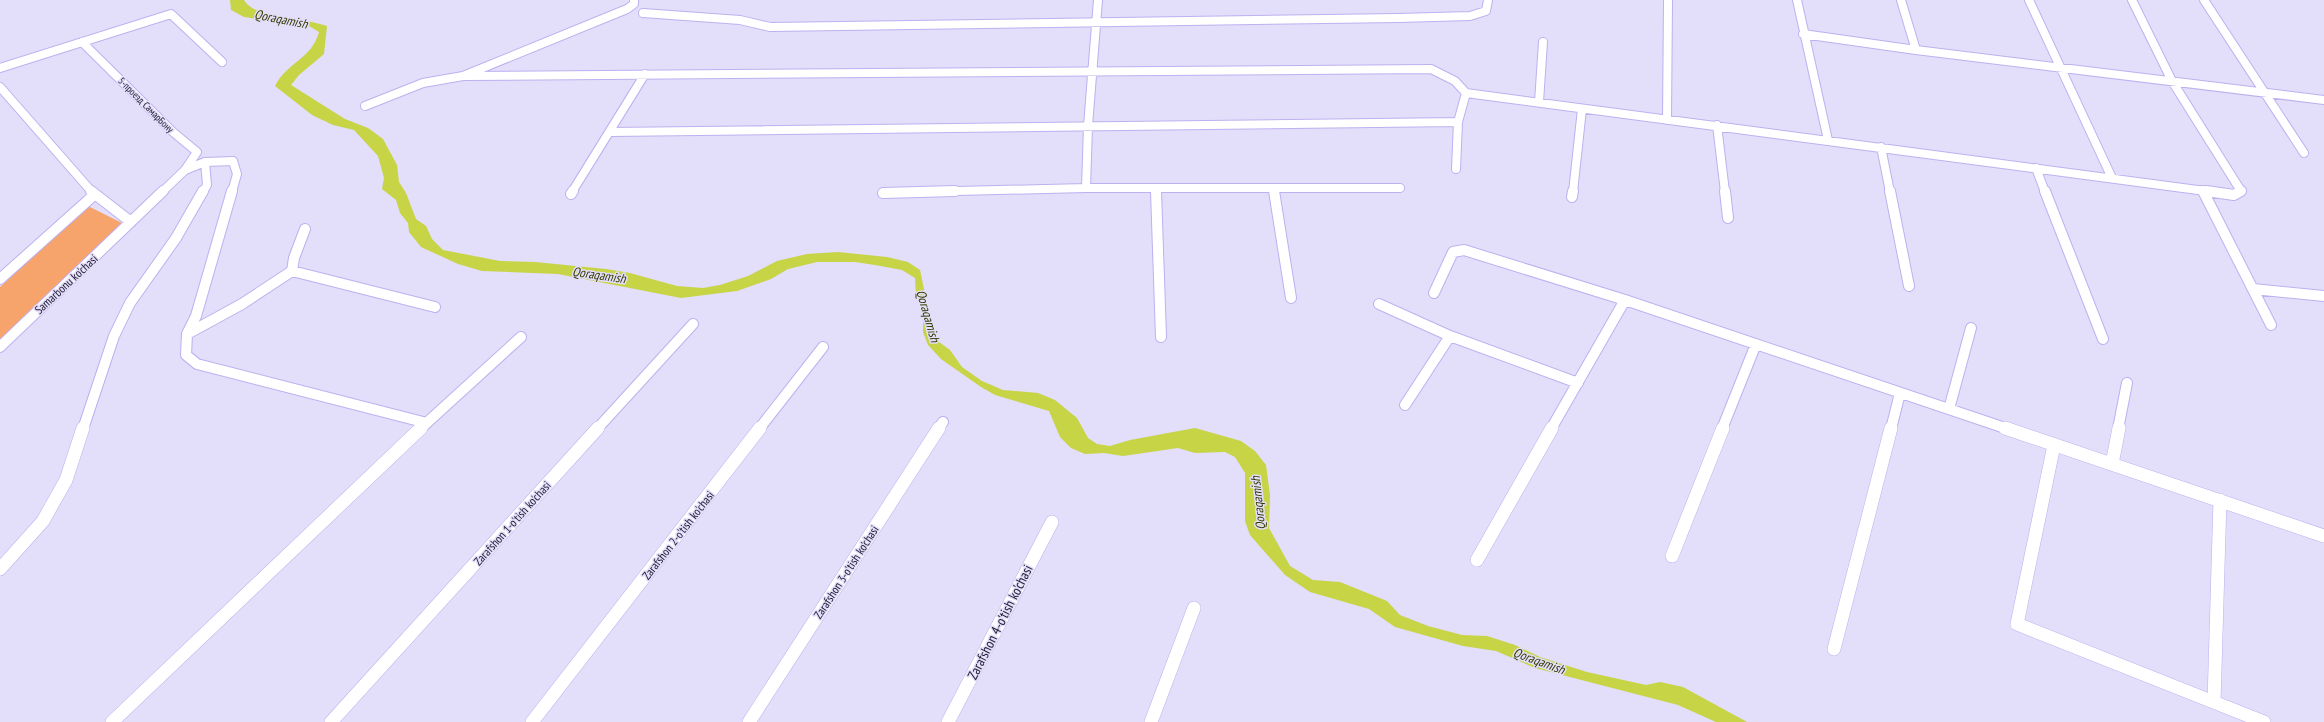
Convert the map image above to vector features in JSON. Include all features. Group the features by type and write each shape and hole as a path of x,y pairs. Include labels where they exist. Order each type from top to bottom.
{"street":[{"path":"464,76 627,9 634,4 634,0"},
{"path":"1086,188 1088,126 1092,71 1098,21 1098,0"},
{"path":"643,13 740,20 770,27 1470,16 1486,10 1488,0"},
{"path":"1667,120 1668,0"},
{"path":"1797,0 1803,34 1828,140"},
{"path":"1901,0 1916,50"},
{"path":"2029,0 2058,66 2112,178"},
{"path":"1466,93 1667,120 1717,125 2234,195 2241,191 2172,81 2132,0"},
{"path":"2204,0 2263,93 2304,153"},
{"path":"0,68 172,14 222,62"},
{"path":"1803,34 1916,50 2058,66 2324,100"},
{"name":"5-проезд СамарБону","path":"82,42 173,132 197,152 185,170"},
{"path":"1539,102 1543,42"},
{"path":"365,106 423,83 464,76 1431,69 1448,75 1460,83 1466,93 1458,122 1456,169"},
{"path":"571,194 645,74"},
{"path":"0,87 94,195 131,222"},
{"path":"1572,197 1582,109"},
{"path":"610,132 1458,122"},
{"path":"1717,125 1728,218"},
{"path":"1881,148 1909,286"},
{"path":"185,170 205,162 233,161 237,174 196,316 187,334 186,355 197,364 427,423"},
{"path":"0,569 43,520 66,480 114,336 130,303 176,238 207,185 205,162"},
{"path":"2036,168 2103,339"},
{"name":"Samarbonu ko'chasi","path":"0,347 185,170"},
{"path":"883,193 1086,188 1400,188"},
{"path":"1156,188 1161,337"},
{"path":"1274,188 1291,298"},
{"path":"2202,190 2271,324"},
{"path":"0,279 94,195"},
{"path":"292,271 294,258 305,229"},
{"path":"1434,293 1453,252 1456,250 1464,250 1625,300 2324,536"},
{"path":"187,334 242,304 292,271 435,307"},
{"path":"2253,289 2324,296"},
{"path":"1477,560 1625,300"},
{"path":"1379,304 1450,336 1578,383"},
{"name":"Zarafshon 1-o'tish ko'chasi","path":"331,722 693,324"},
{"path":"1949,409 1971,328"},
{"path":"1405,405 1450,336"},
{"path":"112,722 427,423 521,337"},
{"path":"1672,556 1756,344"},
{"name":"Zarafshon 2-o'tish ko'chasi","path":"532,722 824,347"},
{"path":"2112,464 2127,383"},
{"path":"1834,649 1900,393"},
{"name":"Zarafshon 3-o'tish ko'chasi","path":"749,722 943,422"},
{"path":"2054,445 2017,624 2264,722"},
{"path":"2214,702 2220,500"},
{"name":"Zarafshon 4-o'tish ko'chasi","path":"948,722 1052,522"},
{"path":"1151,722 1194,608"}],"shaded area":[{"path":"88,206 122,223 0,339 0,287"}],"water":[{"name":"Qoraqamish","path":"230,0 244,0 258,11 327,26 324,54 299,75 291,85 345,119 368,128 383,139 397,165 399,182 406,193 416,219 426,226 432,239 443,250 500,261 535,262 606,269 630,273 677,286 703,288 720,285 748,276 777,261 807,254 838,252 887,257 908,262 920,270 930,318 939,342 950,350 962,367 982,381 1003,390 1038,393 1055,400 1077,418 1088,438 1097,444 1110,446 1130,440 1195,428 1241,441 1255,451 1266,465 1270,495 1269,528 1290,566 1313,580 1340,582 1387,601 1400,615 1428,626 1462,635 1487,636 1515,645 1540,657 1587,672 1646,685 1660,682 1683,687 1747,722 1716,722 1678,705 1535,668 1496,651 1463,646 1395,627 1369,609 1310,592 1285,575 1250,535 1245,521 1245,473 1235,457 1225,452 1195,453 1178,448 1123,456 1104,453 1085,454 1071,448 1060,437 1049,411 995,395 941,359 928,345 923,332 923,314 916,295 915,278 902,270 855,262 817,262 788,269 771,279 737,291 681,298 558,274 482,271 458,264 421,247 409,232 408,223 400,213 396,200 382,189 384,178 378,156 354,130 333,125 312,115 275,86 286,71 310,49 319,32 309,26 244,17 231,10"}]}
